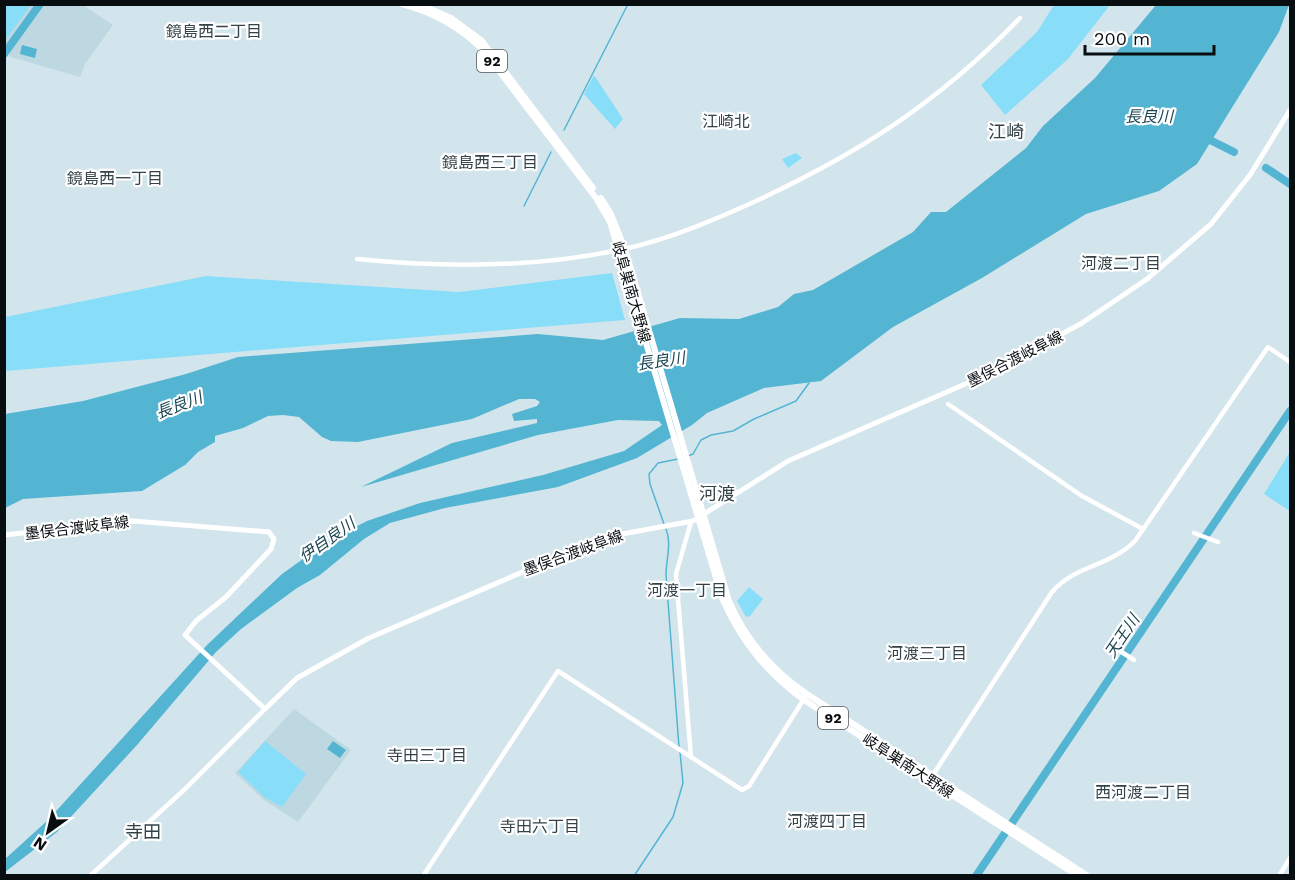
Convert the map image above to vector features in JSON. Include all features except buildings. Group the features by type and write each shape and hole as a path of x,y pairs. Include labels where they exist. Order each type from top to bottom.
{"main road":[{"name":"岐阜巣南大野線","path":"402,4 434,15 474,41 607,207 623,253 718,576 736,616 753,645 784,678 806,697 993,817 1078,876"},
{"name":"岐阜巣南大野線","path":"419,4 451,18 482,41 559,147"},
{"name":"墨俣合渡岐阜線","path":"4,535 134,521 269,532 274,538 271,549 226,597 196,621 186,635 263,707 297,678 396,625 567,553 622,534 691,522 747,490 788,461 916,407 1008,364 1082,323 1132,290 1178,255 1231,202 1290,110"},
{"name":"岐阜巣南大野線","path":"1024,838 1088,876"}],"street":[{"path":"357,259 465,266 562,260 623,253 680,233 729,213 855,152 940,92 1020,18"},
{"path":"931,778 1052,592 1071,575 1117,556 1143,529 1268,346 1290,362"},
{"path":"948,404 1082,496 1143,529"},
{"path":"423,876 558,671 689,756 676,574 691,522"},
{"path":"1194,533 1218,542"},
{"path":"1117,649 1134,660"},
{"name":"92","path":"689,756 733,786 746,789 806,697"},
{"path":"90,876 185,789 263,707"},
{"path":"1279,876 1290,858"}],"shaded area":[{"path":"4,5 31,5 5,40"},
{"path":"5,5 83,5 113,25 85,64 80,77 11,57 5,50"},
{"path":"1054,5 1110,5 1068,59 1005,115 981,85 1037,32"},
{"path":"594,75 623,119 615,129 584,94"},
{"path":"796,153 802,158 788,168 782,159"},
{"path":"612,273 625,320 5,371 5,317 206,276 459,292"},
{"path":"1290,452 1290,511 1264,494"},
{"path":"749,587 763,599 750,616 746,617 737,601"},
{"path":"294,709 351,750 298,822 264,800 235,773"},
{"path":"265,741 306,774 282,807 264,797 238,772"}],"water":[{"name":"長良川","path":"1156,5 1289,5 1279,32 1197,164 1159,191 1086,214 982,278 893,327 821,381 764,388 707,413 692,425 637,458 558,487 445,508 390,523 364,539 320,575 297,588 241,629 216,652 137,745 57,832 5,872 5,859 48,820 207,645 282,574 328,541 367,521 420,503 543,475 624,451 662,425 659,421 618,420 538,435 361,487 452,443 537,423 537,419 514,421 512,414 537,406 540,402 535,399 519,399 472,419 358,442 331,441 322,437 299,417 268,416 243,428 215,436 215,442 198,452 185,465 142,491 23,499 5,508 5,414 83,401 186,374 238,357 538,334 603,340 680,318 739,319 778,307 794,294 813,290 913,232 931,212 946,212 1026,148 1043,126 1095,78"},
{"path":"22,45 37,49 35,58 20,54"},
{"path":"333,741 346,750 340,758 327,749"}],"waterway":[{"path":"4,54 40,4"},
{"path":"564,130 628,4"},
{"name":"天王川","path":"1204,137 1234,152"},
{"path":"524,206 551,152"},
{"name":"天王川","path":"1266,168 1290,184"},
{"path":"688,456 693,454 701,440 711,435 733,431 754,419 796,401 809,383"},
{"name":"天王川","path":"976,876 1290,411"},
{"path":"664,524 650,484 649,474 658,463 678,459"},
{"path":"666,529 669,546 666,575 679,747"},
{"path":"634,876 673,817 683,783 680,752"}],"district":[{"name":"鏡島西二丁目","path":"214,31"},
{"name":"江崎北","path":"726,121"},
{"name":"江崎","path":"1006,131"},
{"name":"鏡島西三丁目","path":"490,162"},
{"name":"鏡島西一丁目","path":"115,178"},
{"name":"河渡二丁目","path":"1121,263"},
{"name":"河渡","path":"717,493"},
{"name":"河渡一丁目","path":"687,590"},
{"name":"河渡三丁目","path":"927,653"},
{"name":"寺田三丁目","path":"427,755"},
{"name":"西河渡二丁目","path":"1143,792"},
{"name":"河渡四丁目","path":"827,821"},
{"name":"寺田六丁目","path":"540,826"},
{"name":"寺田","path":"143,831"}],"water label":[{"name":"伊自良川","path":"327,540"}]}
